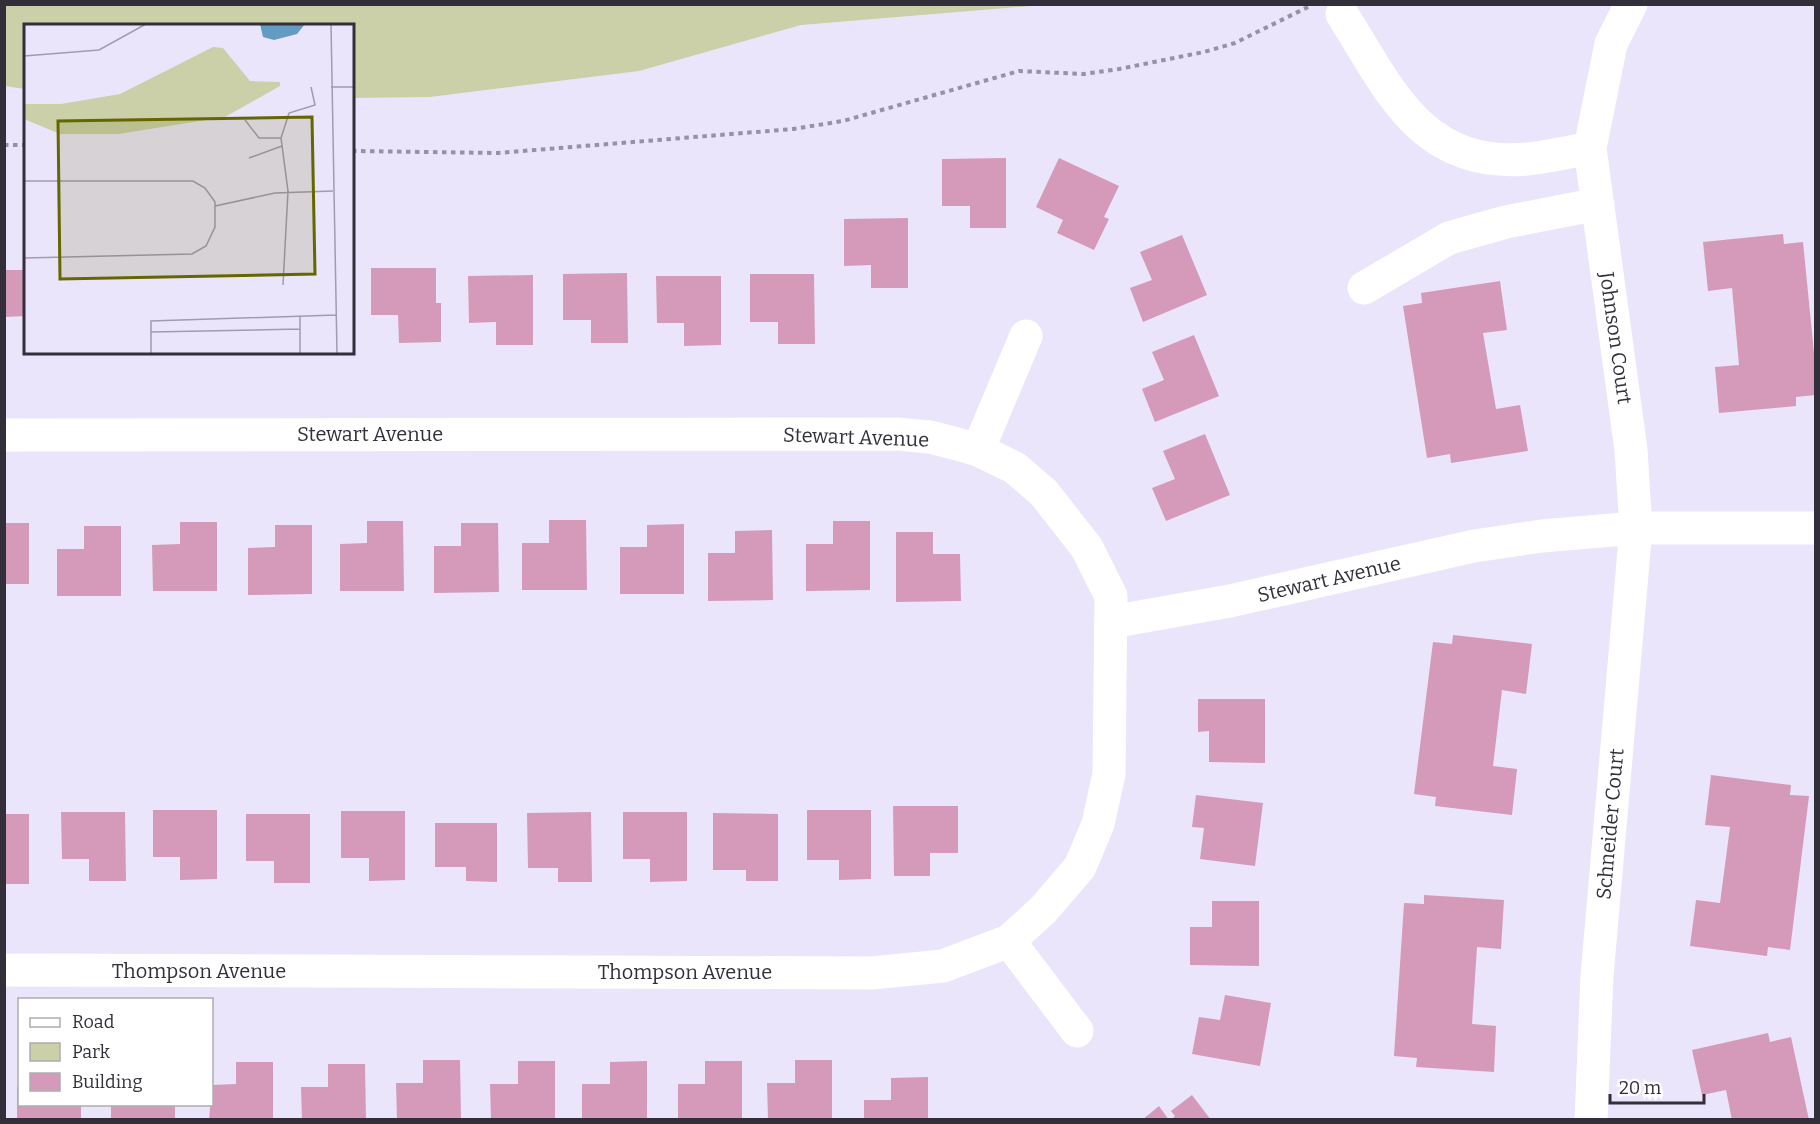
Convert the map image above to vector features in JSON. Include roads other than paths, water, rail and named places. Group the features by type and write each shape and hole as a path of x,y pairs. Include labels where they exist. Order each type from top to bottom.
{"street":[{"name":"Johnson Court","path":"1631,4 1611,44 1590,148 1631,450 1636,528"},
{"path":"1327,9 1416,123 1437,141 1461,152 1508,159 1527,159 1590,148"},
{"path":"1364,288 1449,238 1506,222 1598,204"},
{"path":"978,450 1026,336"},
{"name":"Stewart Avenue","path":"4,435 897,434 930,437 978,450 1015,468 1044,493 1087,548 1111,596 1111,622 1230,601 1474,546 1542,536 1636,528 1815,528"},
{"name":"Schneider Court","path":"1591,1119 1598,964 1636,528"},
{"name":"Thompson Avenue","path":"4,970 872,973 943,966 1009,941 1043,910 1080,867 1098,824 1109,774 1111,622"},
{"path":"1009,941 1077,1030"}]}
